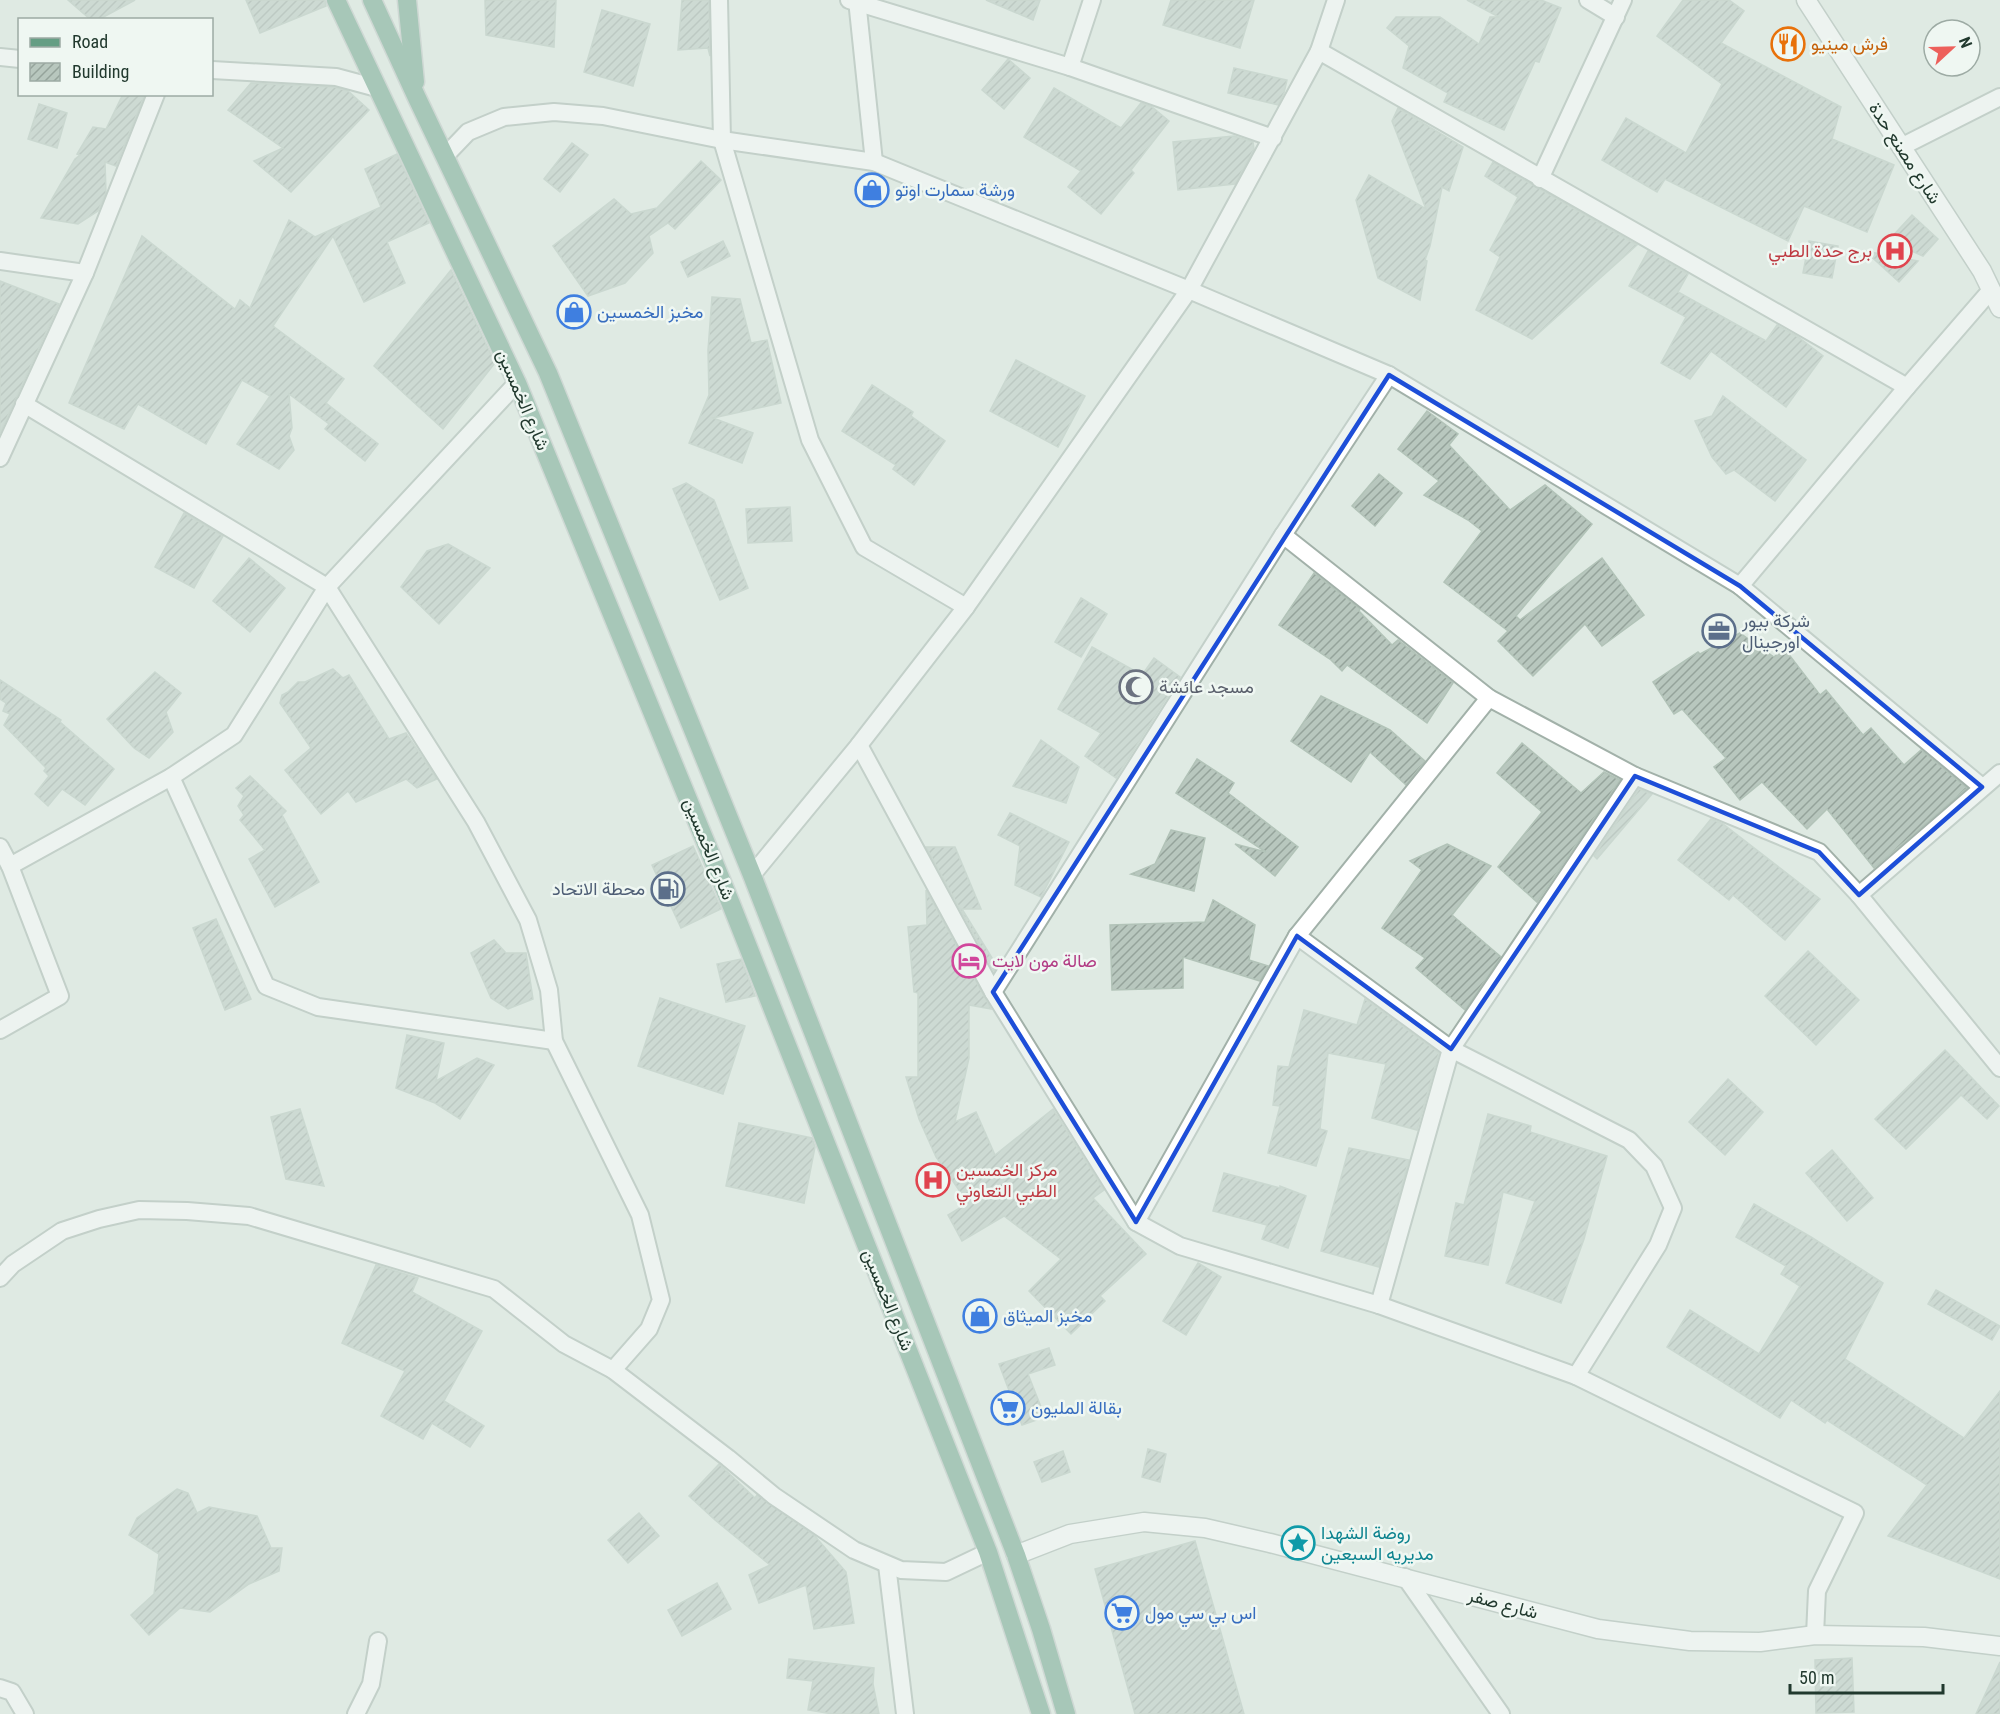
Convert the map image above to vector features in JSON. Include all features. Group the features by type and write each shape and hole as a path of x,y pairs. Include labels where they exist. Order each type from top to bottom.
{"main road":[{"name":"شارع الخمسين","path":"336,0 518,383 688,798 988,1552 1041,1714"},
{"name":"شارع الخمسين","path":"372,0 548,373 752,875 1016,1555 1066,1714"},
{"path":"407,0 417,98"},
{"path":"688,798 716,787"}],"street":[{"path":"719,0 722,140 810,440 864,547 966,607"},
{"path":"1070,67 1092,0"},
{"path":"752,875 859,745 966,607 1189,291 1319,51 1336,0"},
{"path":"1588,0 1616,17"},
{"path":"1540,179 1623,0"},
{"name":"شارع مصنع حدة","path":"1806,0 1982,271 2000,308"},
{"path":"874,162 855,1 1070,67 1273,138"},
{"path":"1319,51 1907,387"},
{"path":"0,57 18,59"},
{"path":"213,70 336,77 377,88"},
{"path":"0,458 85,273 155,96"},
{"path":"1901,147 2000,97"},
{"path":"445,156 468,132 504,117 554,112 603,116 722,140 874,162 1189,291 1389,375 1740,586 1982,787"},
{"path":"0,261 85,273"},
{"path":"1740,586 1991,290"},
{"path":"993,992 1282,535 1389,375"},
{"path":"10,866 171,777 234,735 327,587 518,383"},
{"path":"24,404 327,587 476,822 528,920 549,990 554,1041 640,1215 661,1300 649,1329 613,1370"},
{"path":"1282,535 1489,698 1635,776 1819,852 1859,894 2000,1068"},
{"path":"1136,1222 1297,936 1489,698"},
{"path":"859,745 993,992 1136,1222 1180,1246 1379,1305 1576,1376 1856,1513 1817,1590 1815,1635"},
{"path":"1859,894 2000,772"},
{"path":"1379,1305 1451,1049 1635,776"},
{"path":"171,777 266,986 318,1007 554,1041"},
{"path":"0,847 10,866 60,996 0,1030"},
{"path":"1297,936 1451,1049 1629,1140 1654,1166 1673,1208 1658,1245 1576,1376"},
{"path":"0,1278 13,1264 62,1231 99,1219 139,1210 249,1216 494,1289 564,1344 613,1370 774,1496 854,1550 901,1570 946,1572 988,1552"},
{"name":"شارع صفر","path":"1016,1555 1070,1534 1144,1522 1205,1528 1404,1577 1598,1629 1690,1641 1760,1642 1815,1635 1924,1637 2000,1646"},
{"path":"887,1565 905,1714"},
{"path":"1404,1577 1501,1714"},
{"path":"356,1714 371,1684 378,1641"},
{"path":"0,1688 12,1692 26,1714"}],"highlighted area":[{"path":"1389,375 1740,586 1982,787 1859,895 1819,852 1635,776 1451,1049 1297,936 1136,1222 993,992"}],"building":[{"path":"68,0 135,0 102,18 89,18"},
{"path":"246,0 325,0 326,6 260,33"},
{"path":"485,0 556,0 554,47 486,35"},
{"path":"682,0 709,0 710,56 708,48 678,50"},
{"path":"986,0 1040,0 1033,20"},
{"path":"1171,0 1254,0 1240,48 1163,25"},
{"path":"1467,0 1541,0 1561,8 1539,62 1535,61 1504,130 1444,102 1448,93 1403,68 1409,46 1387,28 1396,17 1440,17 1479,44 1490,17 1499,17"},
{"path":"1683,0 1729,0 1744,11 1721,43 1841,107 1832,139 1894,165 1867,232 1804,206 1788,241 1665,179 1657,192 1602,160 1626,118 1686,153 1722,84 1657,36"},
{"path":"602,10 650,24 633,86 584,72"},
{"path":"1008,59 1030,78 1004,109 982,90"},
{"path":"1234,68 1287,80 1278,105 1228,93"},
{"path":"251,83 334,87 348,91 369,110 291,192 254,161 283,148 228,110"},
{"path":"1054,88 1121,128 1141,103 1152,107 1169,121 1131,170 1134,173 1101,214 1068,187 1081,171 1024,137"},
{"path":"122,96 144,96 116,166 105,162 106,193 98,211 78,224 41,218 75,159 80,155 77,154 93,127 106,129"},
{"path":"39,104 67,113 57,148 28,139"},
{"path":"1398,108 1463,147 1449,191 1442,187 1425,260 1427,261 1420,300 1378,278 1356,200 1369,175 1426,209 1392,121"},
{"path":"1234,136 1253,142 1254,149 1235,184 1178,190 1173,142"},
{"path":"572,143 588,155 560,192 544,179"},
{"path":"397,154 429,223 387,242 405,283 364,302 333,236 273,326 344,379 326,403 378,444 365,461 325,429 329,424 289,394 292,428 289,436 294,450 279,469 237,444 270,396 242,380 206,444 138,404 124,429 69,403 142,236 235,309 240,300 250,308 289,220 315,237 381,207 365,169"},
{"path":"701,161 721,180 675,229 668,223 649,236 653,253 625,283 588,296 553,246 614,199 631,214 657,208"},
{"path":"1493,162 1637,245 1532,339 1476,310 1500,257 1490,250 1518,197 1485,176"},
{"path":"1912,215 1938,239 1923,256 1888,241"},
{"path":"723,241 730,256 688,277 681,262"},
{"path":"1809,241 1838,246 1832,278 1803,273"},
{"path":"1648,251 1688,274 1678,292 1766,341 1777,325 1823,356 1786,407 1711,351 1690,379 1661,363 1686,317 1629,286"},
{"path":"1865,251 1918,261 1899,282"},
{"path":"451,270 495,363 443,429 374,366"},
{"path":"0,281 59,304 0,433"},
{"path":"712,297 740,299 751,343 767,340 781,403 713,418 753,433 742,463 689,443 709,395 708,350"},
{"path":"1016,360 1085,396 1058,447 990,411"},
{"path":"872,385 913,412 911,416 945,441 914,485 893,469 896,465 842,431"},
{"path":"1723,396 1806,460 1775,501 1734,470 1726,474 1712,457 1695,421 1712,416"},
{"path":"1427,411 1458,434 1449,445 1510,510 1545,485 1592,524 1516,616 1520,620 1602,558 1644,615 1602,646 1585,624 1533,676 1498,641 1508,631 1444,582 1482,531 1468,520 1424,495 1439,481 1398,449"},
{"path":"1379,474 1402,493 1375,526 1352,506"},
{"path":"686,483 714,500 748,588 720,600 673,489"},
{"path":"790,507 792,541 748,543 746,509"},
{"path":"184,513 223,536 194,588 155,567"},
{"path":"448,544 490,568 439,624 401,587 427,551"},
{"path":"249,558 285,588 250,632 213,601"},
{"path":"1314,573 1360,609 1359,611 1392,645 1398,640 1453,683 1427,723 1347,665 1342,671 1331,660 1279,625"},
{"path":"1081,598 1107,614 1081,657 1055,642"},
{"path":"1740,633 1774,657 1784,648 1820,695 1826,690 1863,735 1871,728 1904,765 1921,750 1967,788 1874,868 1827,809 1807,829 1762,782 1740,800 1714,767 1726,758 1682,709 1674,714 1653,682 1698,652 1700,654"},
{"path":"1092,647 1142,675 1154,658 1180,677 1116,778 1085,756 1101,733 1058,709"},
{"path":"333,669 343,678 349,675 389,739 406,733 437,779 417,788 406,779 356,802 348,791 321,814 285,770 311,748 280,703 282,695 298,682 305,682"},
{"path":"155,672 181,693 166,712 173,732 149,758 134,748 107,719"},
{"path":"0,680 61,720 60,722 114,769 85,805 62,789 48,806 35,794 49,776 44,771 46,768 4,725 10,714 3,711 6,703 0,699"},
{"path":"1321,696 1390,730 1425,761 1406,785 1370,752 1351,782 1291,741"},
{"path":"1041,740 1079,767 1066,803 1013,786"},
{"path":"1522,743 1581,793 1604,772 1620,780 1537,902 1498,867 1542,812 1497,773"},
{"path":"1197,759 1234,783 1228,793 1298,847 1275,876 1235,844 1266,852 1176,793"},
{"path":"250,776 286,811 282,815 319,882 275,907 249,859 265,850 240,820 244,815 238,806 244,796 236,788"},
{"path":"1639,789 1652,794 1597,859 1594,856"},
{"path":"1010,813 1069,842 1041,897 1015,885 1020,846 998,835"},
{"path":"1711,819 1723,824 1820,899 1785,940 1733,895 1729,900 1678,860"},
{"path":"1171,830 1205,838 1194,891 1131,874 1155,864"},
{"path":"1447,844 1491,866 1452,915 1501,957 1465,1010 1416,968 1425,958 1382,928 1422,870 1410,861"},
{"path":"693,846 721,909 681,928 652,865"},
{"path":"926,847 955,847 981,909 962,909 997,966 994,971"},
{"path":"926,890 991,1009 969,1005 969,1058 955,1122 976,1112 995,1155 1053,1109 1104,1190 1093,1198 1146,1254 1100,1296 1105,1301 1071,1334 1029,1291 1061,1259 1004,1216 962,1241 948,1215 968,1203 936,1157 919,1119 906,1077 918,1077 918,993 914,992 908,927 927,925"},
{"path":"1213,900 1255,925 1249,960 1268,966 1260,981 1183,957 1183,988 1112,990 1110,925 1205,922"},
{"path":"216,919 251,999 225,1010 193,928"},
{"path":"494,940 506,953 526,953 533,999 508,1009 491,998 471,953"},
{"path":"1808,951 1859,1000 1816,1045 1765,996"},
{"path":"741,959 755,996 726,1002 717,964"},
{"path":"660,998 745,1026 723,1094 638,1066"},
{"path":"1365,999 1439,1053 1417,1130 1372,1118 1386,1064 1328,1053 1320,1129 1327,1131 1316,1166 1268,1153 1280,1106 1273,1105 1278,1066 1289,1067 1304,1010 1357,1025"},
{"path":"407,1035 444,1043 436,1081 477,1058 494,1065 460,1119 435,1103 396,1088"},
{"path":"1945,1050 1999,1106 1987,1119 1961,1095 1906,1149 1875,1119"},
{"path":"1728,1079 1763,1112 1725,1155 1689,1122"},
{"path":"300,1109 324,1186 286,1179 271,1117"},
{"path":"1488,1114 1531,1126 1530,1132 1607,1156 1584,1239 1561,1303 1506,1283 1535,1201 1503,1192 1488,1265 1445,1256 1456,1203 1464,1205"},
{"path":"739,1123 812,1138 815,1147 804,1203 726,1186"},
{"path":"1349,1148 1409,1160 1379,1267 1321,1251"},
{"path":"1832,1150 1873,1198 1847,1221 1806,1173"},
{"path":"1224,1173 1280,1188 1280,1186 1306,1196 1288,1248 1262,1239 1267,1225 1213,1211"},
{"path":"1754,1204 1883,1283 1845,1359 1964,1438 2000,1391 2000,1579 1888,1536 1927,1485 1827,1420 1825,1423 1791,1400 1780,1418 1667,1347 1690,1310 1759,1354 1800,1286 1781,1274 1786,1266 1736,1237"},
{"path":"1198,1263 1221,1277 1186,1335 1163,1321"},
{"path":"376,1265 418,1278 412,1292 482,1331 444,1401 484,1426 470,1447 432,1423 423,1439 381,1416 405,1371 342,1343"},
{"path":"1936,1290 2000,1326 1992,1340 1928,1304"},
{"path":"1049,1348 1055,1365 1028,1374 1045,1417 1022,1425 999,1364"},
{"path":"1148,1449 1166,1454 1160,1482 1142,1477"},
{"path":"1063,1451 1070,1472 1042,1482 1034,1462"},
{"path":"719,1464 755,1498 757,1495 814,1535 846,1572 854,1623 814,1629 806,1585 759,1603 749,1575 770,1565 689,1496"},
{"path":"177,1489 188,1493 197,1513 209,1507 257,1516 271,1548 282,1548 279,1571 249,1584 210,1612 180,1608 149,1635 131,1615 154,1594 159,1554 129,1535 137,1518"},
{"path":"639,1513 659,1536 628,1563 608,1540"},
{"path":"1195,1541 1244,1714 1135,1714 1095,1569"},
{"path":"717,1583 731,1609 682,1636 668,1610"},
{"path":"1852,1658 1854,1712 1816,1713 1815,1660"},
{"path":"789,1659 874,1668 873,1684 879,1714 833,1714 808,1710 813,1681 787,1678"},
{"path":"2000,1662 2000,1714 1976,1714"}],"place":[{"name":"فرش مينيو","path":"1788,44"},
{"name":"ورشة سمارت اوتو","path":"872,190"},
{"name":"برج حدة الطبي","path":"1895,251"},
{"name":"مخبز الخمسين","path":"574,312"},
{"name":"شركة بيور اورجينال","path":"1719,631"},
{"name":"مسجد عائشة","path":"1136,687"},
{"name":"محطة الاتحاد","path":"668,889"},
{"name":"صالة مون لايت","path":"969,961"},
{"name":"مركز الخمسين الطبي التعاوني","path":"933,1180"},
{"name":"مخبز الميثاق","path":"980,1316"},
{"name":"بقالة المليون","path":"1008,1408"},
{"name":"روضة الشهدا مديريه السبعين","path":"1298,1543"},
{"name":"اس بي سي مول","path":"1122,1613"}]}
